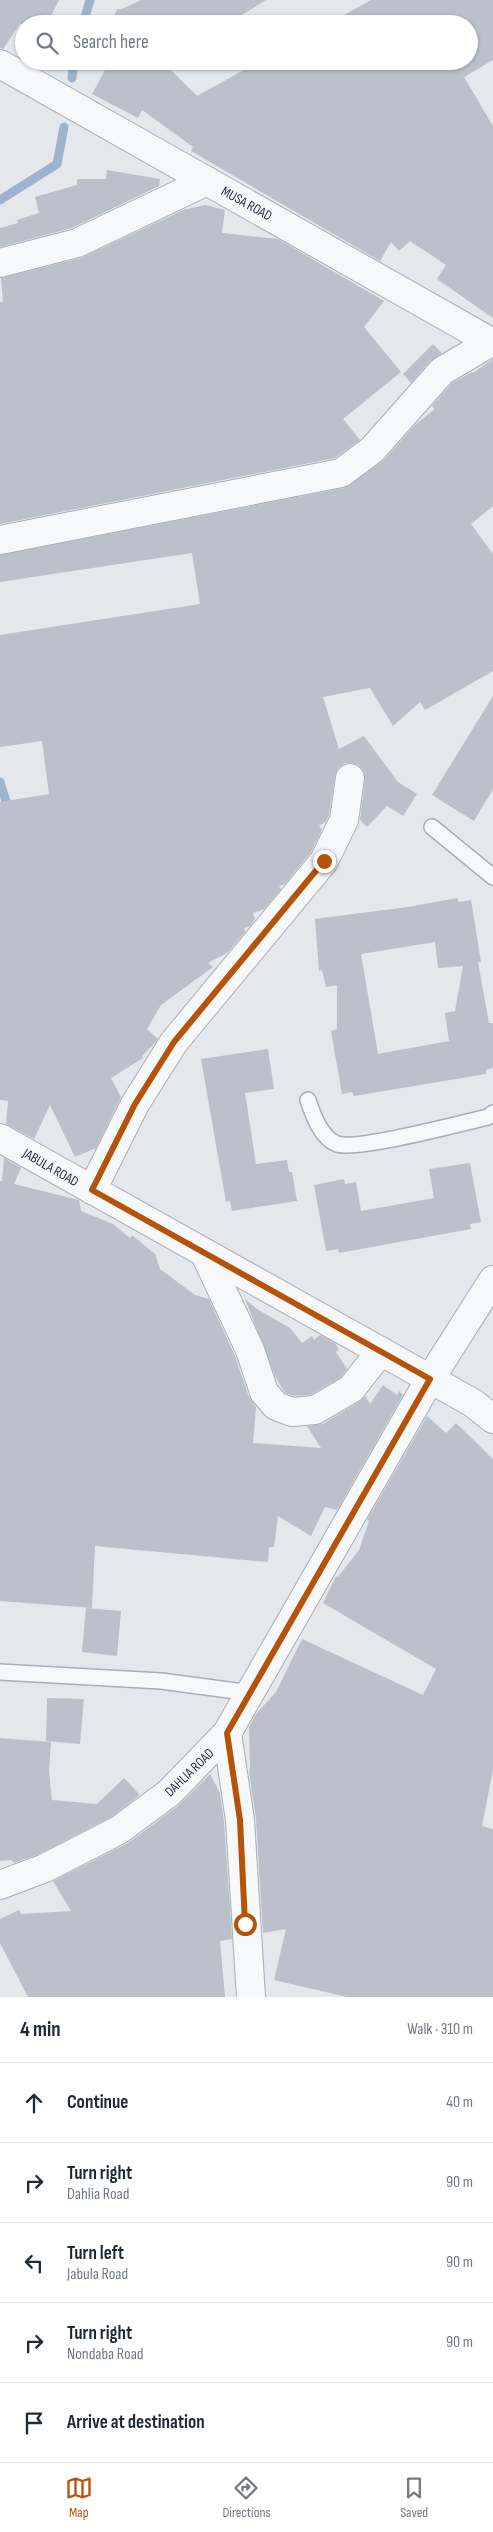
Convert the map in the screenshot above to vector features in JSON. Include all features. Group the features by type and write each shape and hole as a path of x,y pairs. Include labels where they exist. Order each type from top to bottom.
{"street":[{"name":"MUSA ROAD","path":"0,64 492,342"},
{"path":"0,263 77,243 207,181"},
{"path":"0,540 341,473 372,450 442,371 492,342"},
{"path":"92,1190 135,1104 174,1042 324,861 344,820 350,778"},
{"name":"JABULA ROAD","path":"0,1138 381,1351 473,1404 493,1418"},
{"path":"205,1254 239,1324 264,1392 276,1406 292,1412 315,1410 351,1390 381,1351"},
{"name":"DAHLIA ROAD","path":"0,1885 45,1868 118,1830 168,1793 227,1733 430,1379 493,1280"},
{"path":"227,1733 240,1820 251,1997"}],"lane":[{"path":"432,827 493,877"},
{"path":"308,1100 323,1132 335,1144 346,1146 412,1134 488,1117 493,1114"},
{"path":"0,1672 161,1681 250,1693"}],"building":[{"path":"0,0 59,0 52,15 15,15 15,31 3,49 0,48"},
{"path":"141,0 266,0 242,15 115,15 117,9 122,9"},
{"path":"371,0 493,0 493,60 478,69 478,15 344,15"},
{"path":"105,70 171,70 197,96 244,70 476,70 464,77 493,126 493,318 437,279 446,265 410,241 399,251 391,242 380,261 191,151 193,147 142,110 138,118 92,94"},
{"path":"107,170 160,179 159,186 72,228 0,247 0,228 18,223 17,220 39,213 35,197 77,185 77,179 106,179"},
{"path":"205,205 225,210 222,233 278,239 384,301 364,327 401,372 343,419 360,440 335,458 0,524 0,302 3,302 1,278 81,258 183,210"},
{"path":"433,344 442,353 430,361 411,383 403,374"},
{"path":"493,359 493,506 471,524 493,554 493,671 425,710 420,702 393,726 370,688 323,697 339,749 364,736 398,782 417,794 403,816 387,806 367,827 360,820 365,780 364,772 359,765 352,763 345,763 338,768 329,815 325,823 319,825 322,830 311,852 285,884 279,886 281,889 264,909 253,913 255,919 250,926 244,928 245,932 227,953 208,963 213,967 161,1005 147,1029 158,1039 142,1056 143,1058 111,1078 121,1097 96,1148 75,1157 50,1105 34,1139 6,1124 8,1101 0,1100 0,802 49,794 42,741 0,747 0,635 200,604 192,553 0,582 0,555 344,488 384,460 416,424 435,409 432,406 452,383 473,373"},
{"path":"493,696 493,789 474,821 432,795"},
{"path":"457,898 459,902 471,900 481,962 478,962 489,1023 493,1023 493,1068 486,1070 486,1074 354,1096 352,1092 342,1094 331,1031 337,1029 337,985 326,987 322,970 319,971 315,919 408,907","holes":["435,942 438,968 463,966 455,1011 445,1013 449,1041 378,1054 361,954"]},
{"path":"268,1049 274,1089 245,1093 256,1164 287,1160 289,1172 292,1172 297,1201 232,1211 230,1201 226,1202 201,1059"},
{"path":"4,1158 21,1168 14,1184 79,1200 81,1211 113,1224 130,1238 132,1235 155,1254 160,1269 195,1295 209,1299 235,1356 249,1397 256,1407 253,1443 321,1448 307,1426 323,1424 359,1402 365,1396 370,1404 383,1385 397,1395 399,1391 403,1395 337,1510 325,1507 311,1536 278,1516 274,1547 269,1547 268,1562 95,1546 92,1608 0,1601 0,1181 2,1181"},
{"path":"470,1163 481,1222 470,1224 471,1229 339,1253 338,1249 326,1251 314,1185 344,1179 345,1184 356,1182 361,1211 434,1198 429,1169"},
{"path":"245,1299 257,1309 290,1328 302,1343 312,1336 314,1340 320,1335 335,1343 339,1350 336,1352 347,1369 341,1377 310,1395 294,1396 285,1393 276,1378"},
{"path":"427,1416 446,1433 456,1423 493,1459 493,1770 482,1826 493,1829 493,1997 347,1997 274,1980 286,1929 263,1933 256,1819 249,1772 249,1727 255,1715 276,1692 302,1639 423,1695 436,1669 323,1603 336,1576 338,1577 359,1550 369,1521 367,1520"},
{"path":"86,1608 121,1611 117,1656 82,1652"},
{"path":"47,1698 84,1699 80,1744 46,1741"},
{"path":"0,1738 51,1742 49,1771 52,1800 97,1804 124,1778 140,1795 111,1817 39,1854 14,1863 12,1860 0,1861"},
{"path":"210,1774 220,1793 224,1822 232,1939 220,1941 225,1997 28,1997 0,1943 0,1919 19,1910 21,1914 71,1911 53,1881 128,1843 178,1806"}],"waterway":[{"path":"86,15 90,0"},
{"path":"72,78 73,70"},
{"path":"0,200 57,164 64,127"},
{"path":"0,782 9,811"}],"route":[{"path":"245,1924 240,1820 227,1733 430,1379 92,1190 135,1104 174,1042 324,861"}]}
